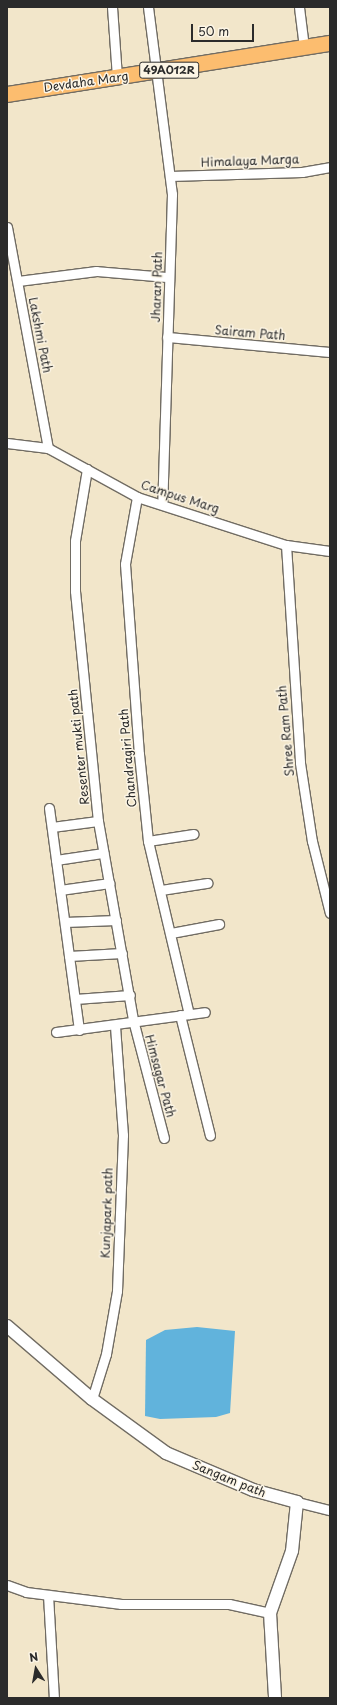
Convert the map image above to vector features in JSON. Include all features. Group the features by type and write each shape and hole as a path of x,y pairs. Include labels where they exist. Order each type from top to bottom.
{"main road":[{"name":"Devdaha Marg","path":"7,94 155,72 330,43"}],"street":[{"path":"112,7 117,77"},
{"name":"Jharan Path","path":"148,7 155,72 170,176 168,337 162,504"},
{"path":"299,7 304,47"},
{"name":"Himalaya Marga","path":"170,176 302,172 330,167"},
{"name":"Lakshmi Path","path":"7,227 48,448"},
{"path":"18,281 96,271 168,277"},
{"name":"Sairam Path","path":"168,337 330,352"},
{"name":"Campus Marg","path":"7,444 48,448 137,497 286,545 330,551"},
{"name":"Resenter mukti path","path":"87,469 75,541 75,591 98,821 130,995 133,1020"},
{"name":"Chandragiri Path","path":"137,497 125,564 148,841 171,933 185,1015 210,1135"},
{"name":"Shree Ram Path","path":"286,545 300,763 312,841 330,913"},
{"path":"49,808 79,1030"},
{"path":"52,827 98,821"},
{"path":"148,841 193,834"},
{"path":"56,860 103,853"},
{"path":"60,890 110,883"},
{"path":"161,890 206,883"},
{"path":"65,922 116,920"},
{"path":"171,933 219,924"},
{"path":"69,956 122,953"},
{"path":"75,998 130,995"},
{"path":"56,1032 115,1025 133,1020 205,1012"},
{"name":"Himsagar Path","path":"133,1020 164,1138"},
{"name":"Kunjapark path","path":"92,1399 106,1354 117,1291 123,1135 115,1025"},
{"name":"Sangam path","path":"7,1326 92,1399 166,1453 253,1490 297,1502"},
{"path":"275,1698 270,1613 292,1551 297,1502 330,1510"},
{"path":"7,1585 48,1595 121,1604 249,1606 270,1613"},
{"path":"48,1595 54,1698"}],"water":[{"path":"197,1327 235,1331 230,1413 216,1417 160,1419 145,1416 146,1340 165,1330"}]}
